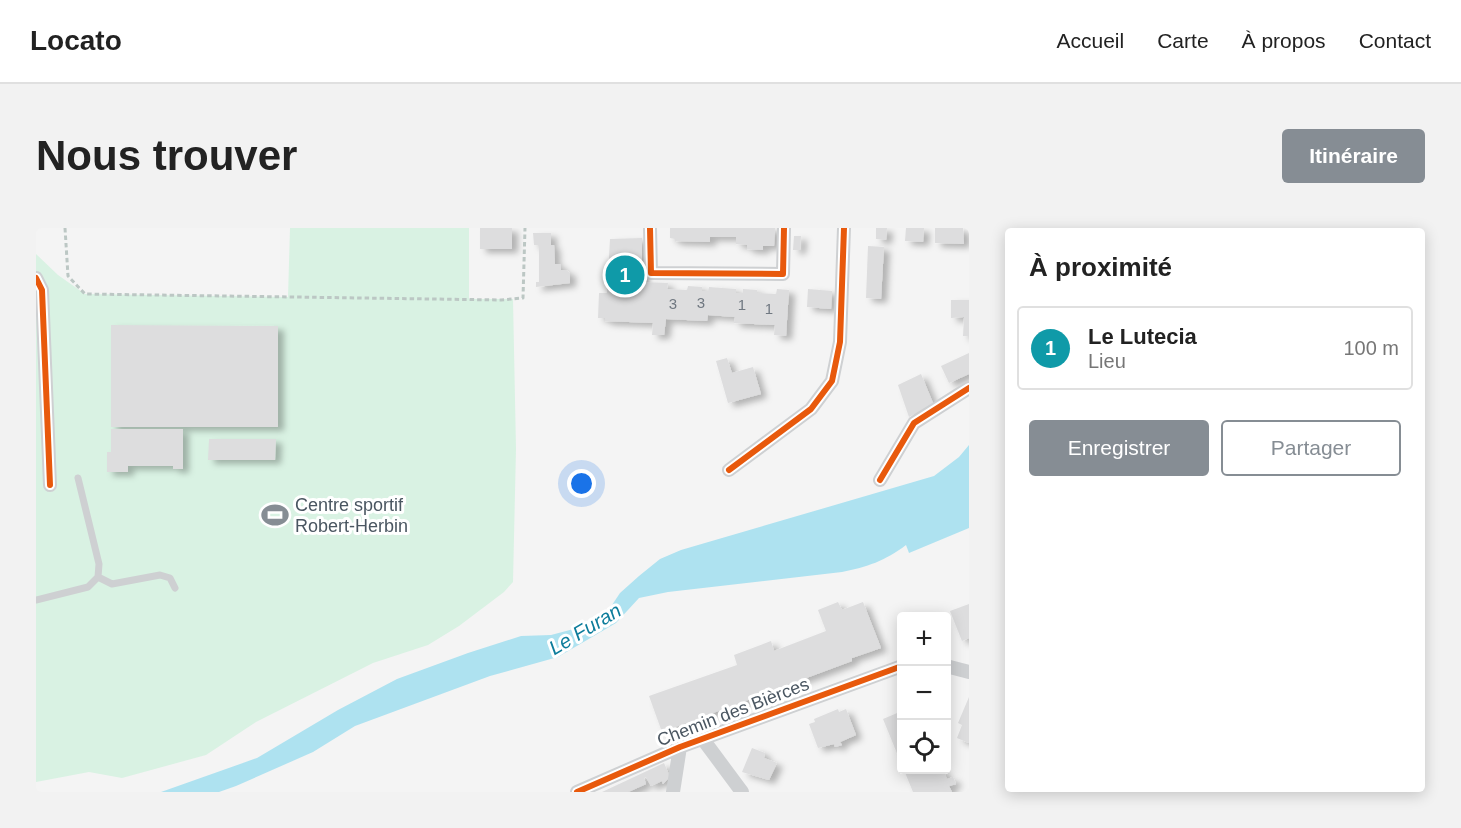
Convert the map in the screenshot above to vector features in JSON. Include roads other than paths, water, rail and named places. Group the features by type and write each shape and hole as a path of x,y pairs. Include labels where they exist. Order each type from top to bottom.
{"street":[{"path":"650,228 651,273 783,274 784,228"},
{"path":"729,470 811,409 832,381 840,342 844,228"},
{"path":"36,278 42,290 50,485"},
{"path":"880,480 914,423 969,388"},
{"path":"951,667 969,672"},
{"name":"Chemin des Bièrces","path":"578,792 702,738 897,668"},
{"path":"702,738 742,792"},
{"path":"673,792 680,747"}],"lane":[{"path":"36,600 88,587 98,577 99,564 78,478"},
{"path":"98,577 112,584 160,575 170,578 175,588"}],"water":[{"name":"Le Furan","path":"969,445 969,528 909,553 906,545 876,563 842,572 668,592 639,598 616,623 558,657 490,676 355,726 313,752 219,792 161,792 257,758 338,710 397,679 521,636 551,635 585,626 606,614 620,593 660,559 681,550 934,476 959,457"}],"place":[{"name":"Le Lutecia","path":"625,275"},
{"name":"Centre sportif Robert-Herbin","path":"275,515"}]}
